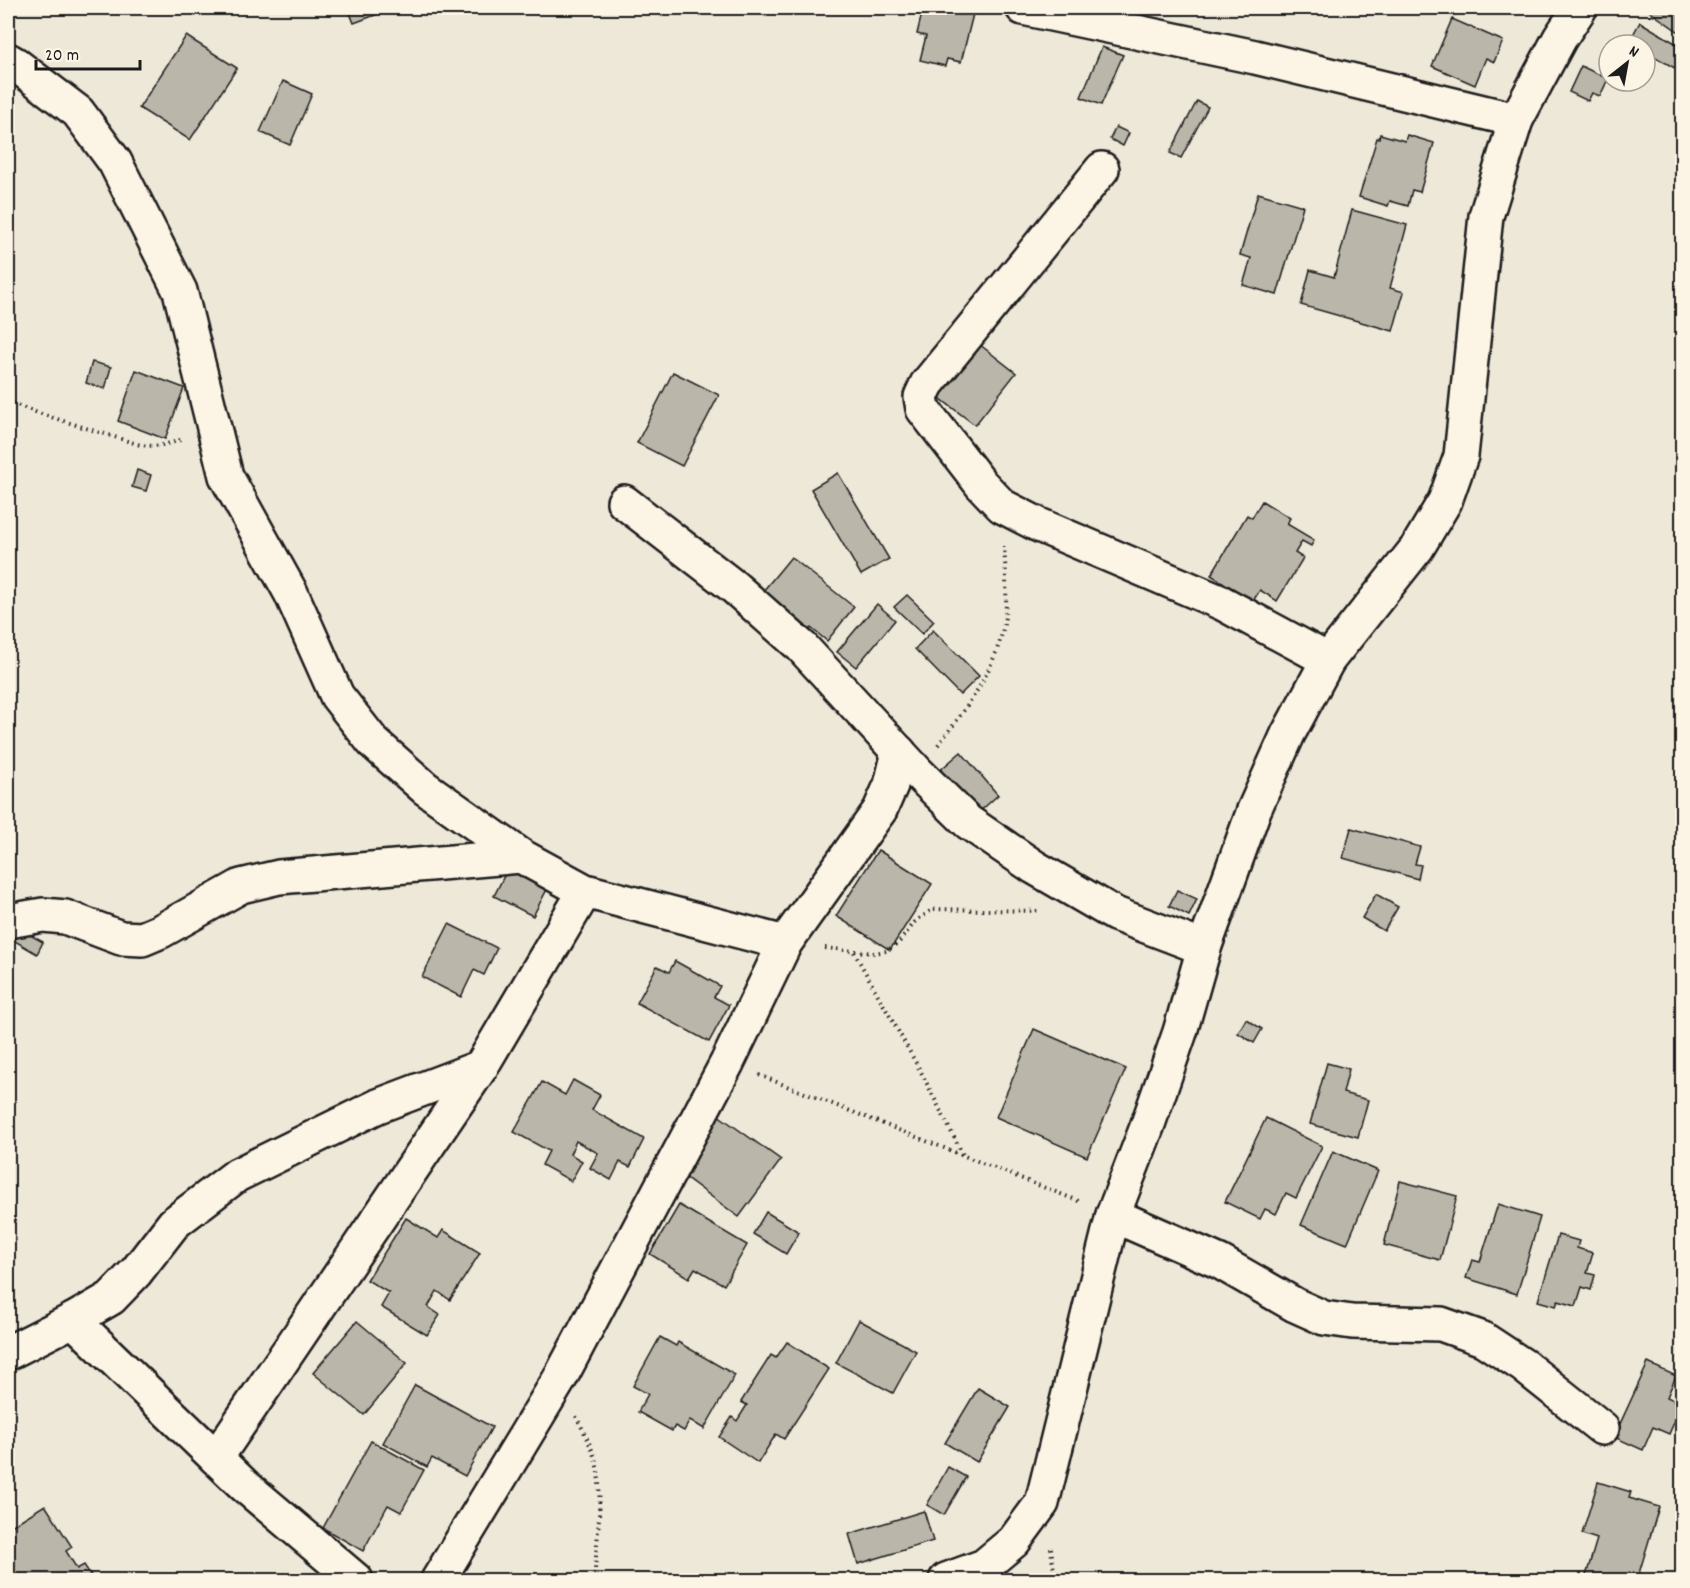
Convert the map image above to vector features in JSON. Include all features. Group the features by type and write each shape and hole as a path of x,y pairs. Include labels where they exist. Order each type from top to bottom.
{"street":[{"path":"1023,8 1255,57 1516,120"},
{"path":"946,1581 984,1566 1014,1541 1042,1503 1113,1215 1147,1127 1176,1042 1203,948 1254,810 1288,734 1328,660 1417,548 1445,501 1453,479 1461,456 1486,216 1516,120 1560,38 1580,8"},
{"path":"8,60 78,112 116,162 180,291 226,476 291,593 337,696 373,742 425,788 521,856 585,891 785,943"},
{"path":"1102,169 927,384 921,397 923,409 981,484 1002,506 1093,549 1222,603 1328,660"},
{"path":"624,502 734,587 802,647 908,762 968,822 1034,867 1115,914 1203,948"},
{"path":"438,1581 559,1380 728,1063 785,943 880,810 891,785 908,762"},
{"path":"8,921 43,915 65,917 121,938 142,939 161,931 241,886 279,877 521,856"},
{"path":"216,1458 481,1067 585,891"},
{"path":"8,1353 74,1320 111,1298 136,1272 174,1223 237,1175 378,1106 481,1067"},
{"path":"1113,1215 1220,1262 1295,1305 1324,1318 1352,1322 1441,1324 1484,1339 1524,1366 1602,1428"},
{"path":"74,1320 245,1486 356,1581"}],"path":[{"path":"8,399 14,404 38,413 151,447 167,445 213,427"},
{"path":"908,762 972,702 1002,637 1006,603 1002,506"},
{"path":"785,943 873,953 887,951 900,941 915,922 933,909 1045,911"},
{"path":"854,951 921,1072 963,1155"},
{"path":"728,1063 1113,1215"},
{"path":"559,1380 590,1445 598,1472 599,1506 595,1570 592,1581"}],"building":[{"path":"348,8 385,8 386,11 354,23"},
{"path":"948,8 973,14 961,62 947,59 945,66 920,60 926,36 917,34 923,9 947,15"},
{"path":"1645,8 1682,8 1682,34"},
{"path":"1452,19 1503,41 1494,62 1486,58 1475,85 1432,66"},
{"path":"1640,22 1682,47 1682,62 1678,70 1657,58 1657,33 1634,33"},
{"path":"186,36 237,68 190,140 139,108"},
{"path":"1102,47 1123,55 1101,105 1081,97"},
{"path":"1581,66 1597,74 1597,93 1601,93 1600,96 1592,93 1588,101 1569,92"},
{"path":"283,81 312,94 290,145 260,132"},
{"path":"1197,101 1208,107 1181,158 1170,153"},
{"path":"1116,127 1129,133 1123,146 1110,139"},
{"path":"1380,134 1405,141 1407,135 1434,143 1420,192 1412,190 1408,206 1390,201 1388,206 1359,197"},
{"path":"1258,193 1303,206 1277,295 1243,285 1251,258 1240,255"},
{"path":"1352,210 1407,225 1390,288 1404,292 1393,331 1301,305 1310,270 1334,277"},
{"path":"979,344 1016,373 975,425 937,396"},
{"path":"92,362 111,367 105,389 86,383"},
{"path":"136,370 184,388 165,439 118,421"},
{"path":"673,372 719,395 682,466 637,443"},
{"path":"137,470 151,475 146,491 132,487"},
{"path":"838,473 889,559 861,575 811,489"},
{"path":"1262,501 1290,518 1287,524 1314,540 1311,546 1302,541 1295,553 1303,558 1277,601 1260,590 1253,601 1211,575 1247,515 1252,518"},
{"path":"791,557 854,607 827,641 811,628 807,634 759,596"},
{"path":"907,595 934,621 922,634 894,607"},
{"path":"877,604 895,620 856,667 837,652"},
{"path":"933,630 979,676 960,695 915,649"},
{"path":"961,752 998,795 977,814 939,771"},
{"path":"1351,828 1420,847 1415,864 1421,865 1418,879 1343,858"},
{"path":"878,850 932,884 890,950 836,916"},
{"path":"513,858 553,878 533,916 494,896"},
{"path":"1177,890 1197,899 1189,916 1169,906"},
{"path":"1376,894 1398,907 1384,931 1362,918"},
{"path":"449,924 497,948 484,975 474,970 461,997 422,977"},
{"path":"12,925 43,942 37,954 8,937"},
{"path":"675,961 720,986 714,997 729,1005 709,1042 637,1003 657,966 669,972"},
{"path":"1246,1019 1262,1029 1254,1043 1238,1033"},
{"path":"1034,1029 1126,1069 1087,1157 996,1117"},
{"path":"1327,1063 1349,1069 1343,1093 1368,1100 1358,1137 1310,1124"},
{"path":"573,1080 600,1095 592,1110 644,1139 630,1167 620,1162 611,1180 590,1168 598,1153 576,1141 570,1154 582,1161 571,1181 542,1165 549,1151 514,1132 542,1082 565,1095"},
{"path":"718,1115 781,1160 739,1217 677,1171"},
{"path":"1266,1118 1322,1146 1296,1198 1286,1193 1276,1214 1265,1209 1260,1219 1225,1202"},
{"path":"1333,1151 1378,1171 1347,1244 1301,1225"},
{"path":"1400,1181 1457,1196 1440,1260 1384,1245"},
{"path":"1498,1204 1540,1217 1517,1294 1466,1278 1472,1260 1480,1262"},
{"path":"679,1205 747,1245 724,1285 695,1268 689,1278 650,1254"},
{"path":"766,1212 799,1232 786,1254 753,1234"},
{"path":"406,1218 438,1238 443,1230 480,1253 450,1300 437,1291 428,1307 440,1315 427,1335 381,1307 389,1293 367,1280"},
{"path":"1558,1235 1579,1241 1577,1248 1593,1253 1587,1273 1595,1275 1591,1290 1582,1287 1576,1306 1558,1301 1556,1306 1538,1301"},
{"path":"859,1320 916,1351 893,1393 836,1363"},
{"path":"357,1321 407,1363 364,1415 313,1373"},
{"path":"660,1337 676,1346 678,1342 735,1375 704,1429 690,1420 684,1431 675,1426 672,1431 638,1412 648,1394 633,1386"},
{"path":"787,1342 829,1369 784,1439 776,1434 758,1463 719,1437 732,1417 737,1421 747,1405 741,1402 771,1355 776,1358"},
{"path":"1648,1363 1676,1376 1667,1397 1682,1404 1669,1434 1653,1427 1643,1450 1614,1437"},
{"path":"415,1385 492,1427 465,1476 432,1458 427,1467 383,1443"},
{"path":"978,1388 1010,1407 977,1462 945,1443"},
{"path":"371,1441 424,1470 401,1512 388,1505 363,1551 323,1528"},
{"path":"948,1467 966,1477 944,1515 927,1505"},
{"path":"1598,1482 1631,1492 1629,1498 1659,1507 1637,1580 1585,1579 1597,1539 1582,1534"},
{"path":"45,1505 72,1547 66,1551 77,1569 84,1565 94,1580 9,1580 8,1528"},
{"path":"924,1511 933,1541 858,1564 849,1534"}]}
